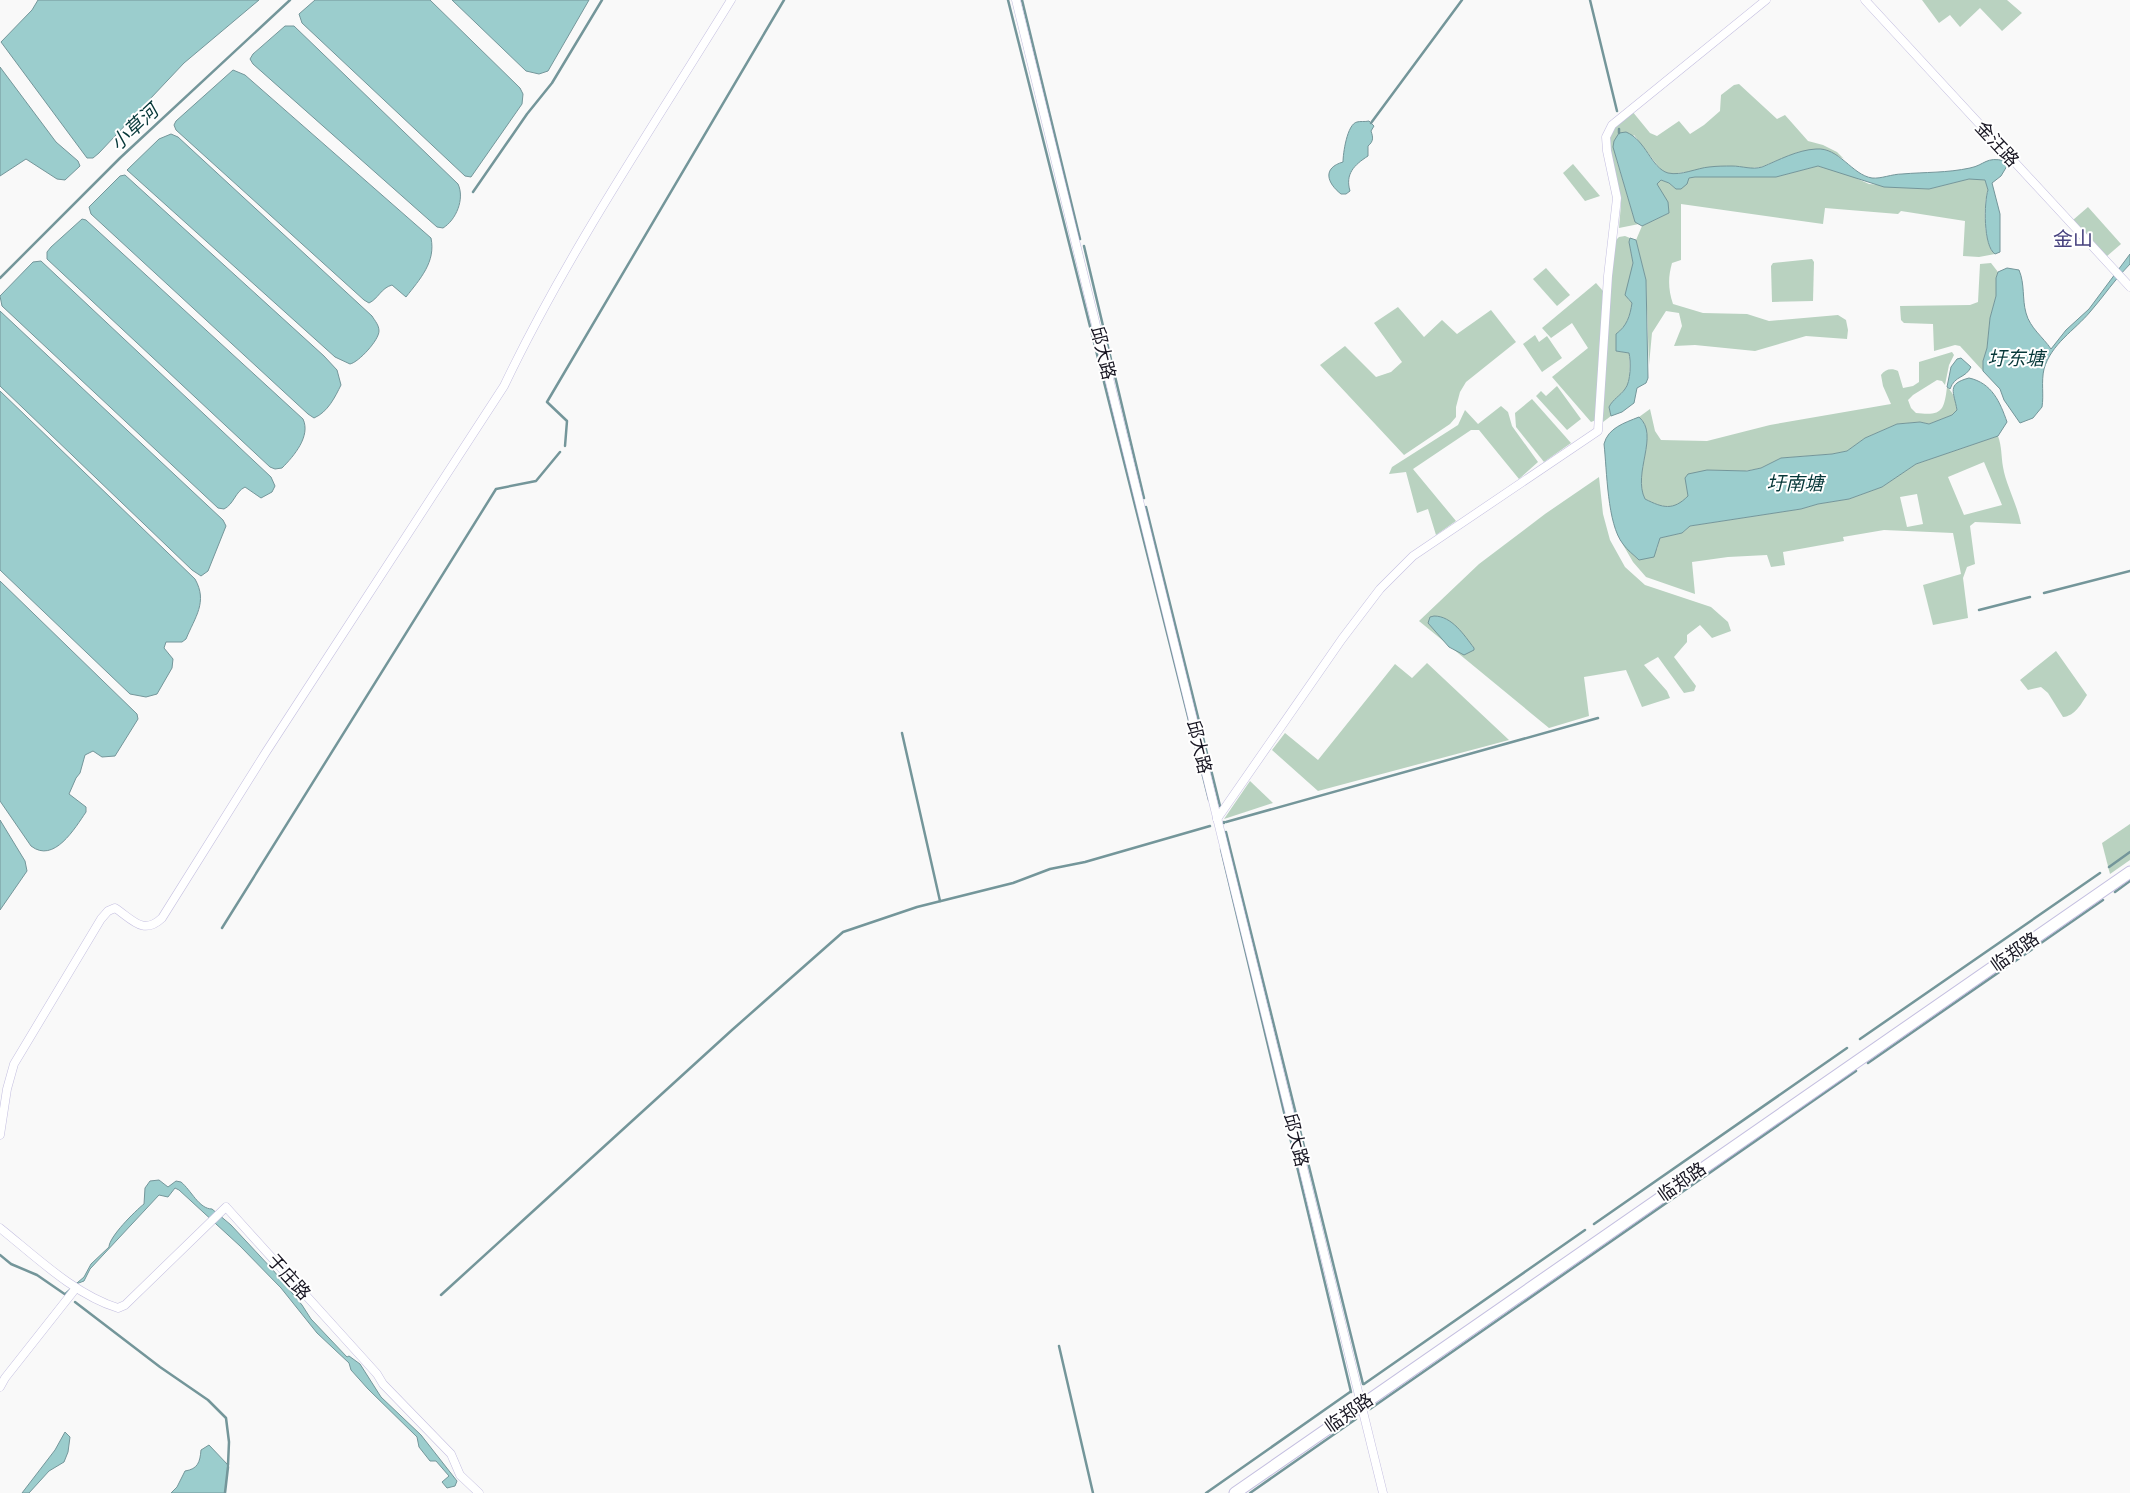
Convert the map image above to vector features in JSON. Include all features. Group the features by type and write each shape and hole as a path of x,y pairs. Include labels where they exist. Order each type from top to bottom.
{"main road":[{"name":"临郑路","path":"1234,1493 2130,872"}],"street":[{"path":"0,1136 6,1089 14,1064 101,919 108,911 115,908 143,927 150,927 162,918 266,752 504,386 564,271 732,0"},
{"name":"邱大路","path":"1016,0 1383,1493"},
{"path":"1217,818 1342,639 1380,589 1413,556 1598,431 1606,296 1617,198 1607,151 1607,132 1612,125 1766,0"},
{"name":"金汪路","path":"1865,0 2130,287"},
{"name":"于庄路","path":"76,1288 105,1304 118,1308 125,1305 226,1207 377,1374 383,1384 451,1454 460,1475 479,1493"},
{"path":"0,1228 76,1288 5,1378 0,1387"}],"green space":[{"path":"1922,0 2007,0 2022,13 2002,31 1980,8 1960,27 1950,15 1939,23"},
{"path":"1739,84 1777,119 1785,115 1808,141 1823,145 1837,152 1844,159 1826,150 1798,152 1761,167 1734,166 1670,174 1661,170 1634,135 1616,158 1635,222 1639,224 1619,228 1621,204 1609,141 1612,129 1632,111 1650,133 1657,136 1679,121 1690,134 1720,111 1721,95 1734,85"},
{"path":"1573,164 1600,196 1585,201 1563,173"},
{"path":"1818,166 1847,174 1869,184 1929,189 1969,179 1978,178 1985,180 1988,190 1985,204 1986,233 1991,249 1995,254 1979,257 1963,256 1965,221 1901,211 1898,214 1825,208 1823,224 1681,204 1681,260 1672,263 1669,278 1669,288 1673,304 1703,313 1747,314 1769,321 1838,315 1846,320 1847,339 1806,336 1755,351 1695,345 1674,346 1682,326 1679,313 1666,311 1652,333 1649,365 1646,280 1636,240 1642,226 1669,213 1657,184 1661,180 1669,183 1676,189 1689,178 1695,177 1776,177"},
{"path":"2088,207 2121,244 2106,257 2073,220"},
{"path":"1625,236 1630,238 1633,263 1628,299 1632,303 1623,328 1616,334 1616,351 1629,353 1629,377 1625,389 1609,407 1611,416 1603,422 1604,354 1610,285 1616,240 1619,237"},
{"path":"1812,259 1814,262 1813,301 1772,302 1771,266 1773,263"},
{"path":"1991,263 1998,272 1996,296 1990,318 1983,371 1960,346 1955,345 1934,351 1933,324 1904,323 1901,320 1900,306 1970,305 1978,302 1980,264"},
{"path":"1546,268 1570,295 1557,306 1533,279"},
{"path":"1596,283 1603,291 1596,420 1591,422 1552,377 1588,348 1572,323 1551,338 1542,328"},
{"path":"1398,307 1424,337 1442,320 1457,334 1491,310 1516,342 1466,382 1460,392 1456,407 1456,417 1450,424 1404,455 1320,365 1345,346 1376,377 1391,372 1402,362 1374,323"},
{"path":"1535,335 1539,342 1547,336 1562,358 1542,372 1523,344"},
{"path":"1952,352 1954,355 1949,365 1945,385 1942,381 1937,380 1908,400 1911,408 1916,413 1931,414 1943,407 1947,387 1953,395 1956,404 1957,411 1952,415 1929,424 1920,422 1897,424 1865,438 1847,451 1781,458 1761,468 1745,471 1707,470 1688,496 1675,506 1657,504 1645,499 1642,489 1642,478 1647,434 1645,425 1639,417 1650,409 1655,431 1661,440 1707,441 1770,425 1891,404 1883,386 1881,375 1884,371 1898,371 1903,388 1913,386 1919,382 1919,362"},
{"path":"1557,386 1581,419 1567,430 1536,396 1541,391 1546,396"},
{"path":"1532,399 1571,443 1544,462 1516,427 1515,413"},
{"path":"1501,406 1508,412 1512,426 1538,462 1519,479 1479,430 1471,430 1413,469 1456,521 1436,535 1428,509 1417,513 1406,472 1389,474 1392,467 1458,425 1465,410 1478,424"},
{"path":"1998,436 2004,474 2021,524 1975,522 1970,526 1975,564 1967,567 1963,578 1968,618 1933,625 1923,585 1961,574 1953,533 1884,530 1843,537 1844,541 1783,552 1785,565 1771,567 1767,555 1728,557 1692,562 1695,594 1646,577 1633,562 1622,543 1639,560 1657,549 1660,538 1682,533 1690,526 1801,509 1849,499 1882,487 1916,464","holes":["1984,462 2002,505 1964,515 1948,477","1917,494 1923,524 1907,527 1900,497"]},
{"path":"1599,477 1603,514 1610,540 1625,567 1645,585 1711,607 1728,622 1731,631 1712,638 1700,625 1687,635 1687,642 1674,657 1696,686 1694,691 1684,693 1658,657 1644,665 1667,691 1670,698 1642,707 1626,670 1584,677 1589,716 1549,728 1419,621 1479,564 1545,514"},
{"path":"2056,651 2087,695 2074,712 2063,717 2048,693 2041,687 2028,690 2020,680"},
{"path":"1427,663 1509,740 1318,791 1272,750 1285,733 1318,760 1395,664 1412,678"},
{"path":"1250,781 1273,803 1224,819"},
{"path":"2130,824 2130,860 2110,874 2102,843"}],"water":[{"path":"38,0 259,0 184,63 99,153 93,158 87,158 1,42 32,10"},
{"path":"315,0 430,0 520,88 523,94 522,104 471,177 465,176 302,23 299,14"},
{"path":"452,0 589,0 548,71 539,74 526,71"},
{"path":"285,26 294,26 458,184 460,202 455,215 448,224 443,228 437,227 253,64 250,59 253,54"},
{"path":"0,67 56,142 78,161 80,166 65,180 57,179 26,159 0,176"},
{"path":"233,70 245,75 431,238 431,255 426,270 406,297 392,285 388,286 369,303 364,300 176,130 174,125 176,121"},
{"path":"1369,121 1374,126 1371,131 1372,139 1368,146 1368,156 1352,170 1349,180 1350,191 1346,194 1341,194 1332,185 1329,172 1336,165 1343,162 1348,133 1354,124"},
{"path":"1626,132 1639,141 1657,166 1673,174 1715,166 1758,168 1795,153 1816,149 1832,152 1858,172 1872,178 1898,174 1961,170 1975,167 1990,160 2005,161 2007,166 2001,176 1992,183 2000,214 2000,252 1995,254 1991,249 1986,233 1985,213 1988,190 1985,180 1969,179 1929,189 1884,187 1818,166 1776,177 1689,178 1687,184 1681,189 1676,189 1669,183 1661,180 1657,184 1668,202 1669,213 1642,226 1635,222 1613,147 1619,133"},
{"path":"171,134 178,137 372,316 377,323 379,331 376,340 363,355 350,364 335,357 127,170 159,139"},
{"path":"125,175 324,356 337,370 341,385 323,412 314,418 308,414 91,214 89,207 120,176"},
{"path":"82,219 86,220 303,419 305,432 303,439 296,452 282,468 275,469 270,467 47,259 47,252 51,247"},
{"path":"1630,238 1636,240 1646,280 1648,378 1646,383 1637,388 1634,403 1622,412 1611,416 1609,407 1627,386 1630,371 1629,353 1616,351 1616,334 1623,328 1632,303 1625,295 1633,263"},
{"name":"圩东塘","path":"2130,254 2130,264 2084,319 2052,352 2044,369 2042,407 2033,418 2020,423 2004,400 2000,389 1983,371 1990,318 1996,296 1998,272 2007,268 2019,270 2028,318 2051,349 2066,330 2089,309"},
{"path":"41,261 271,477 275,486 272,492 261,498 245,487 227,507 224,509 218,508 2,306 0,296 33,262"},
{"path":"0,311 223,520 226,526 208,571 201,576 192,570 0,386"},
{"path":"1961,358 1971,367 1966,374 1955,381 1950,389 1947,387 1951,367 1957,359"},
{"name":"圩南塘","path":"1969,378 1984,384 1994,394 2001,407 2007,422 1998,436 1916,464 1882,487 1849,499 1801,509 1690,526 1682,533 1660,538 1654,557 1639,560 1625,546 1618,535 1611,510 1604,444 1606,438 1613,430 1639,417 1645,425 1647,434 1642,478 1642,489 1645,499 1668,507 1683,501 1688,496 1685,478 1688,474 1707,470 1747,471 1761,468 1781,458 1847,451 1865,438 1897,424 1920,422 1929,424 1952,415 1957,410 1953,394 1954,386 1962,380"},
{"path":"0,391 195,579 199,587 199,609 186,639 182,642 166,642 164,648 173,659 172,668 157,694 146,697 130,694 0,570"},
{"path":"0,581 137,714 138,719 115,756 102,757 93,751 85,755 80,773 69,794 86,807 86,812 70,835 63,842 48,851 31,846 0,801"},
{"path":"1430,617 1446,619 1457,627 1474,650 1464,655 1449,647 1428,623"},
{"path":"0,820 25,861 27,871 0,910"},
{"path":"159,1180 168,1187 176,1181 181,1182 199,1203 212,1209 231,1225 273,1270 311,1319 347,1357 349,1356 360,1364 381,1397 421,1435 457,1481 455,1486 447,1488 442,1482 449,1476 436,1461 430,1461 419,1447 417,1437 368,1389 351,1370 349,1363 317,1333 281,1288 240,1246 175,1188 168,1197 159,1195 90,1269 84,1281 76,1284 66,1295 64,1294 84,1277 91,1264 109,1247 113,1237 144,1204 145,1188 150,1181"},
{"path":"65,1432 70,1437 68,1452 64,1462 49,1471 29,1493 22,1493 55,1450"},
{"path":"209,1445 228,1465 225,1493 171,1493 177,1487 185,1471 196,1467 201,1450"}],"waterway":[{"name":"小草河","path":"0,278 120,158 290,0"},
{"path":"473,192 527,114 552,83 602,0"},
{"path":"565,446 567,421 547,402 784,0"},
{"path":"1008,0 1209,800"},
{"path":"1022,0 1080,239"},
{"path":"1371,123 1462,0"},
{"path":"1590,0 1617,111"},
{"path":"1084,246 1144,498"},
{"path":"222,928 496,489 536,481 560,452"},
{"path":"1146,507 1220,806"},
{"path":"2044,593 2130,571"},
{"path":"1979,610 2030,597"},
{"path":"1226,822 1598,718"},
{"path":"902,733 940,901"},
{"path":"441,1295 732,1030 843,932 917,907 1013,883 1050,869 1085,862 1210,826"},
{"path":"1226,832 1363,1384"},
{"path":"1221,849 1351,1392"},
{"path":"2109,867 2130,852"},
{"path":"1860,1039 2100,873"},
{"path":"2115,892 2130,881"},
{"path":"1868,1063 2103,900"},
{"path":"1594,1224 1847,1048"},
{"path":"1370,1409 1856,1071"},
{"path":"1364,1384 1585,1230"},
{"path":"0,1255 11,1264 37,1275 66,1295"},
{"path":"75,1302 160,1367 208,1400 226,1418 229,1442 228,1465"},
{"path":"1059,1346 1093,1493"},
{"path":"1206,1493 1350,1392"},
{"path":"1250,1493 1356,1419"},
{"path":"225,1493 228,1467"}],"district":[{"name":"金山","path":"2073,239"}]}
